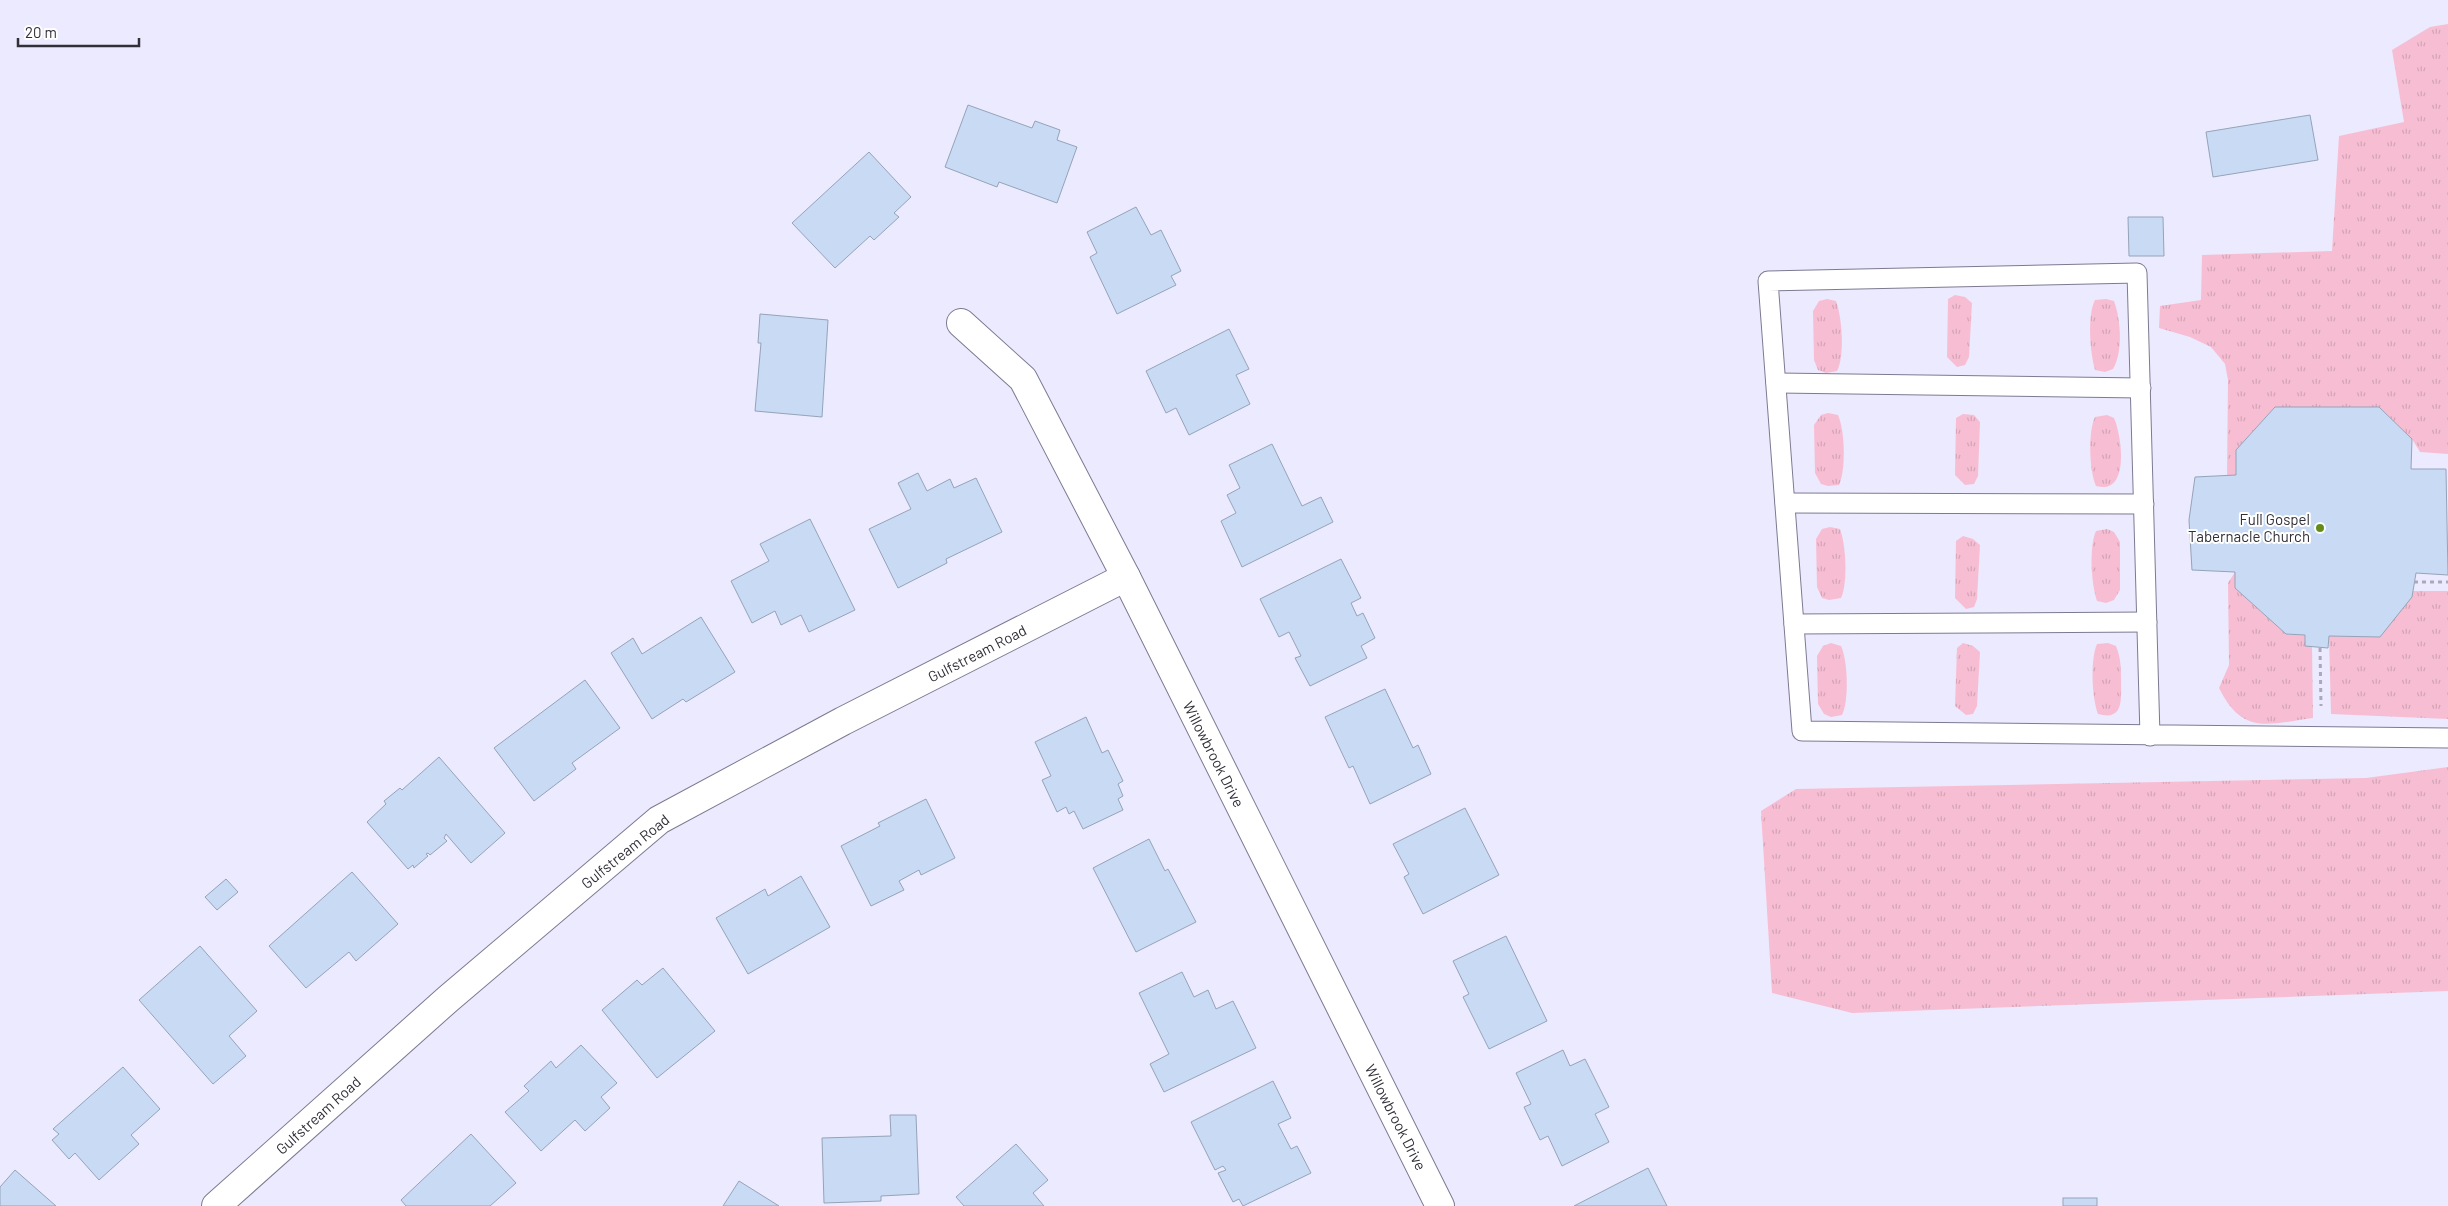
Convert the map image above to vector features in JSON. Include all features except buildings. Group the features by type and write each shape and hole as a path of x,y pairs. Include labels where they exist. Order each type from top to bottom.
{"street":[{"name":"Willowbrook Drive","path":"961,323 1024,379 1126,577 1440,1206"},
{"name":"Gulfstream Road","path":"216,1206 448,999 659,820 843,721 1126,577"}],"lane":[{"path":"2150,736 2137,273 1768,281 1802,731 2150,736 2448,738"},
{"path":"1776,383 2141,388"},
{"path":"1784,503 2144,504"},
{"path":"1794,624 2147,622"}],"path":[{"path":"2414,582 2448,582"},
{"path":"2320,648 2321,737"}],"green space":[{"path":"2448,24 2448,454 2420,452 2412,439 2379,407 2275,407 2236,450 2236,475 2227,476 2228,380 2225,364 2211,347 2190,337 2159,328 2160,306 2201,300 2202,255 2332,251 2339,136 2404,122 2392,50 2430,27"},
{"path":"1955,295 1965,297 1972,303 1969,357 1965,365 1957,367 1947,357 1948,299"},
{"path":"1827,299 1836,301 1841,326 1842,346 1840,364 1837,371 1826,373 1818,370 1814,360 1813,311 1819,301"},
{"path":"2106,299 2114,301 2118,317 2120,345 2113,369 2105,372 2095,370 2090,324 2092,307 2095,300"},
{"path":"1828,413 1838,415 1844,450 1843,470 1839,485 1828,486 1821,484 1815,473 1814,425 1821,415"},
{"path":"1963,414 1974,415 1980,422 1978,476 1974,484 1965,485 1955,475 1956,418"},
{"path":"2107,415 2114,418 2117,426 2121,463 2119,474 2114,482 2107,487 2096,486 2092,471 2090,441 2095,417"},
{"path":"1830,527 1840,529 1842,536 1845,583 1841,598 1829,600 1822,598 1817,587 1816,539 1822,529"},
{"path":"2107,529 2114,532 2120,542 2120,590 2114,600 2106,603 2097,601 2093,585 2092,546 2096,531"},
{"path":"1963,536 1973,539 1980,545 1977,599 1974,607 1966,609 1955,598 1956,541"},
{"path":"2235,572 2235,588 2286,634 2305,635 2305,646 2312,646 2313,718 2270,724 2247,720 2237,714 2219,688 2229,665 2228,583"},
{"path":"2413,591 2448,591 2448,719 2331,714 2329,636"},
{"path":"1831,643 1841,646 1847,681 1846,700 1842,715 1831,717 1824,714 1818,704 1817,656 1823,646"},
{"path":"1963,643 1973,646 1980,652 1977,706 1973,714 1966,715 1955,706 1957,648"},
{"path":"2108,643 2116,646 2119,655 2121,702 2117,712 2106,715 2098,714 2094,699 2093,659 2097,644"},
{"path":"2448,767 2448,991 1852,1013 1772,993 1761,811 1796,789 2366,778"}],"place":[{"name":"Full Gospel Tabernacle Church","path":"2320,528"}]}
